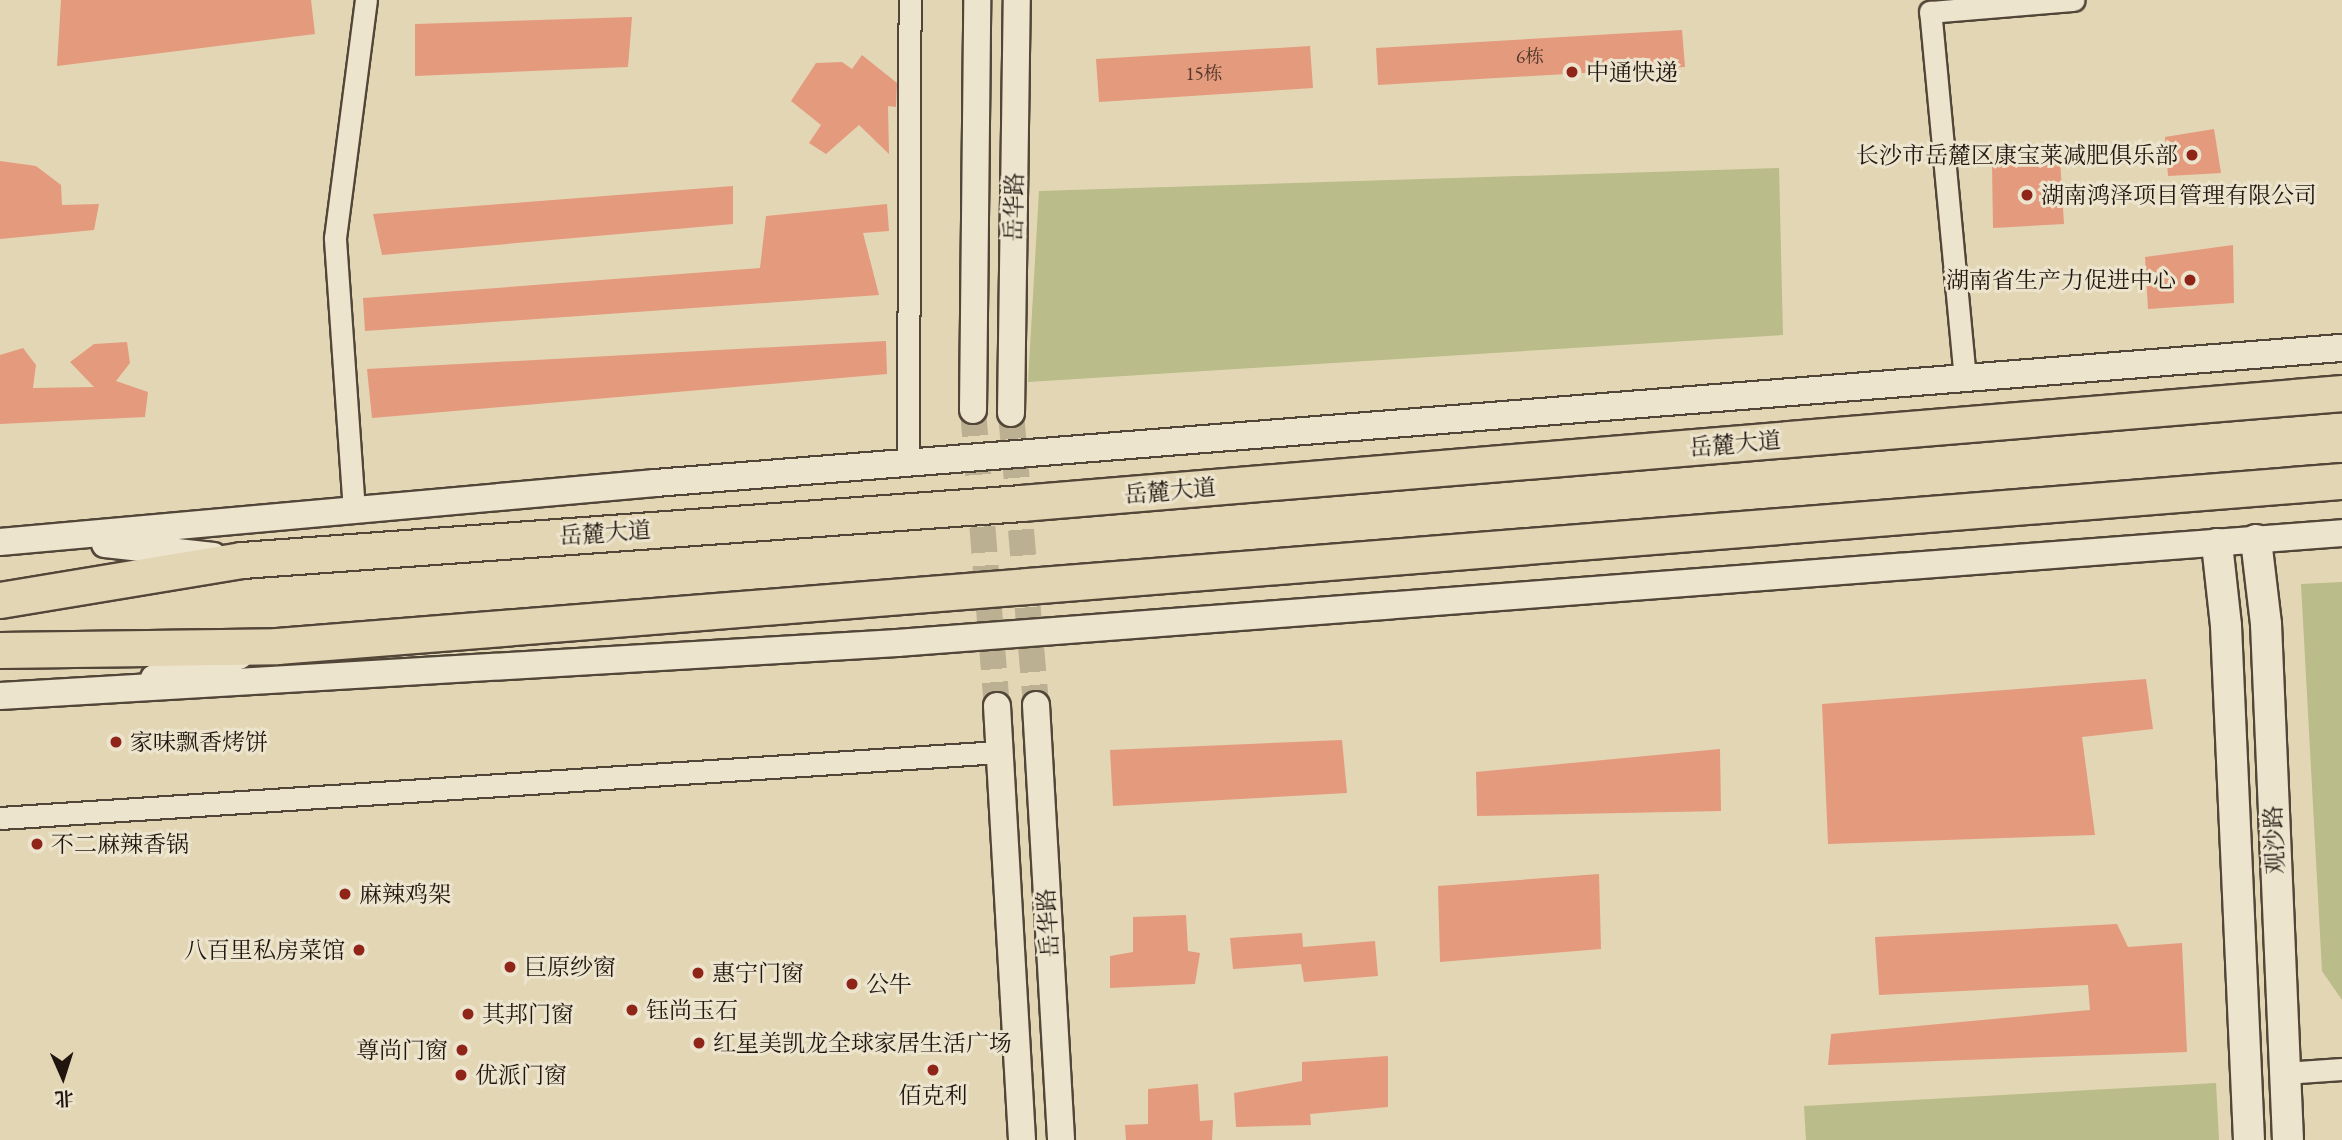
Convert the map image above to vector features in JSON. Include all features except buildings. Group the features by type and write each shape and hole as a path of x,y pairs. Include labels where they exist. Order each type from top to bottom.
{"highway":[{"name":"岳麓大道","path":"0,600 242,560 1021,503 2342,393"},
{"path":"0,650 277,646 2342,481"}],"main road":[{"name":"观沙路","path":"2256,540 2266,624 2288,1140"},
{"name":"观沙路","path":"2217,544 2226,626 2249,1140"}],"street":[{"path":"354,511 335,238 366,0"},
{"path":"908,463 911,0"},
{"name":"岳华路","path":"973,410 977,0"},
{"name":"岳华路","path":"1011,413 1017,0"},
{"path":"1965,379 1930,12 2074,0"},
{"path":"0,542 908,463 2342,348"},
{"path":"0,696 911,642 2342,533"},
{"path":"45,537 242,560"},
{"path":"98,692 277,646"},
{"name":"岳华路","path":"1036,705 1061,1140"},
{"name":"岳华路","path":"997,706 1021,1140"},
{"path":"0,818 998,752"},
{"path":"2284,1073 2342,1069"}],"green space":[{"path":"1779,168 1783,335 1028,382 1039,191"},
{"path":"2342,582 2342,1000 2322,971 2301,584"},
{"path":"2216,1083 2219,1140 1806,1140 1804,1106"}],"tunnel":[{"path":"973,410 997,706"},
{"path":"1011,413 1036,705"}],"place":[{"name":"中通快递","path":"1572,72"},
{"name":"长沙市岳麓区康宝莱减肥俱乐部","path":"2192,155"},
{"name":"湖南鸿泽项目管理有限公司","path":"2027,195"},
{"name":"湖南省生产力促进中心","path":"2190,280"},
{"name":"家味飘香烤饼","path":"116,742"},
{"name":"不二麻辣香锅","path":"37,844"},
{"name":"麻辣鸡架","path":"345,894"},
{"name":"八百里私房菜馆","path":"359,950"},
{"name":"巨原纱窗","path":"510,967"},
{"name":"惠宁门窗","path":"698,973"},
{"name":"公牛","path":"852,984"},
{"name":"钰尚玉石","path":"632,1010"},
{"name":"其邦门窗","path":"468,1014"},
{"name":"红星美凯龙全球家居生活广场","path":"699,1043"},
{"name":"尊尚门窗","path":"462,1050"},
{"name":"佰克利","path":"933,1070"},
{"name":"优派门窗","path":"461,1075"}]}
